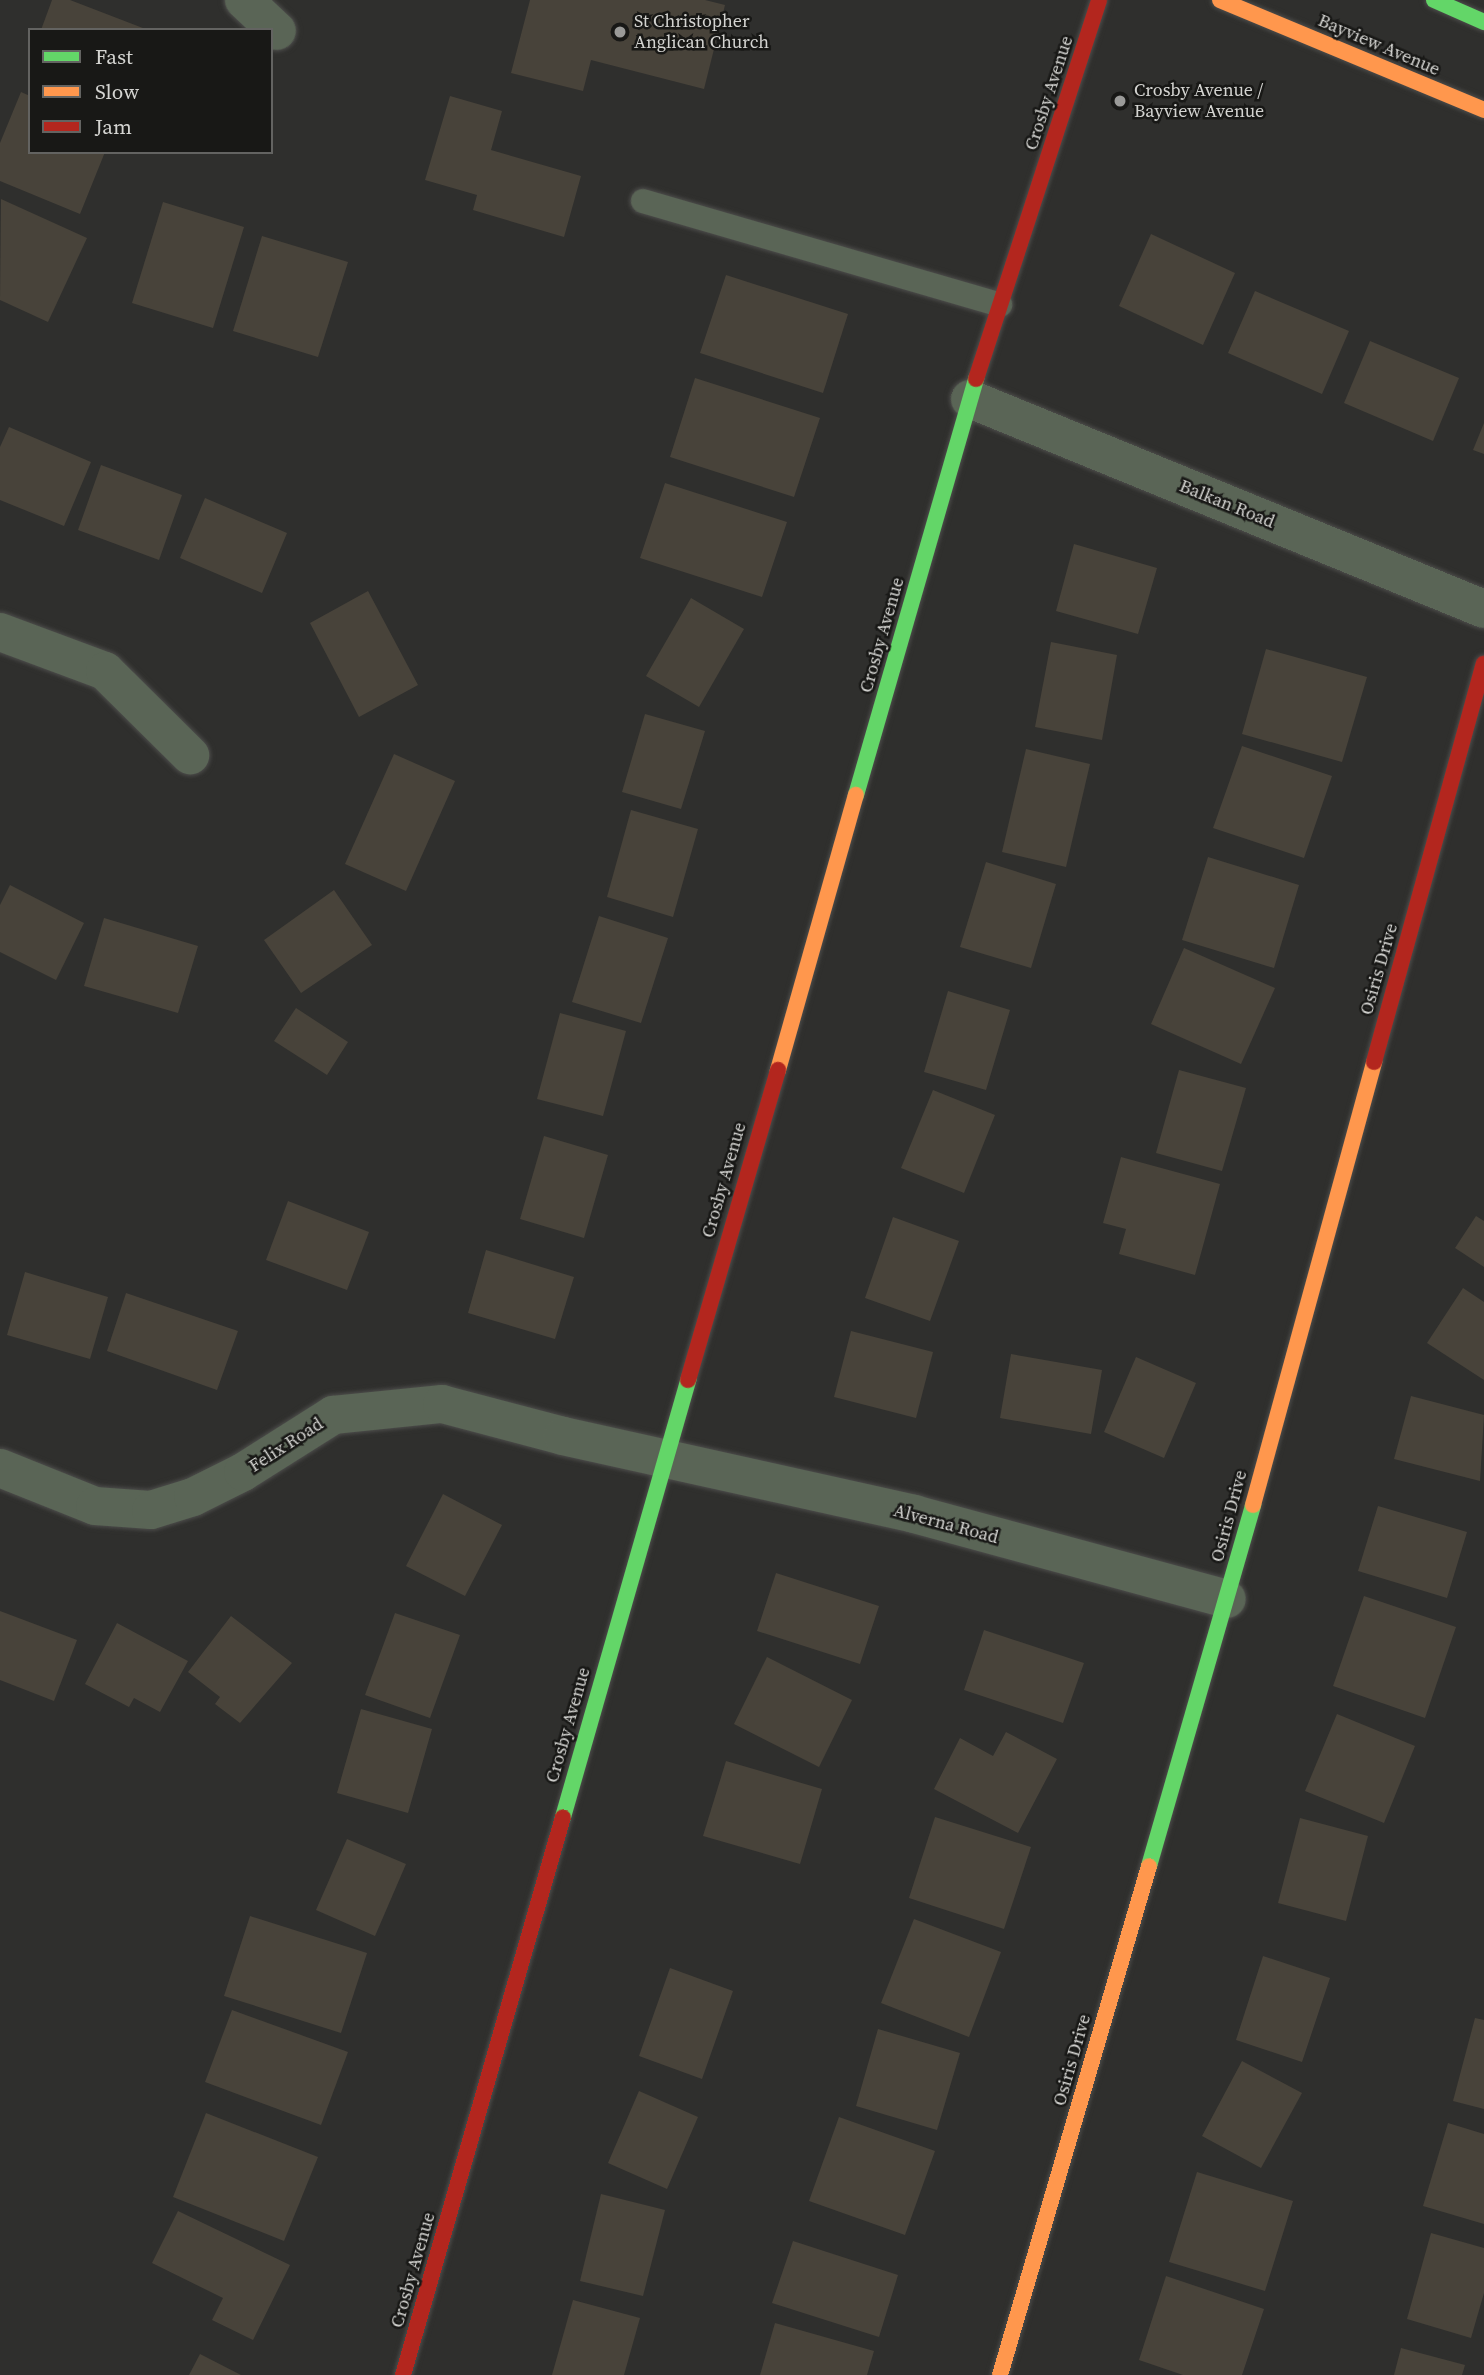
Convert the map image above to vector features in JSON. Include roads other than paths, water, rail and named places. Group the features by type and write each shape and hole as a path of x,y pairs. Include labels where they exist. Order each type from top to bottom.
{"street":[{"path":"244,0 277,31"},
{"name":"Crosby Avenue","path":"403,2375 970,399 1099,0"},
{"name":"Bayview Avenue","path":"1220,0 1484,110"},
{"path":"1434,0 1484,22"},
{"name":"Balkan Road","path":"970,399 1484,609"},
{"path":"0,632 105,671 190,755"},
{"name":"Osiris Drive","path":"1000,2375 1227,1600 1484,664"},
{"name":"Felix Road","path":"0,1468 95,1506 150,1510 193,1497 243,1472 333,1415 372,1408 442,1404 664,1459"},
{"name":"Alverna Road","path":"664,1459 914,1514 1227,1600"}],"lane":[{"path":"643,201 1000,305"}],"place":[{"name":"St Christopher Anglican Church","path":"620,32"},
{"name":"Crosby Avenue / Bayview Avenue","path":"1120,101"}]}
